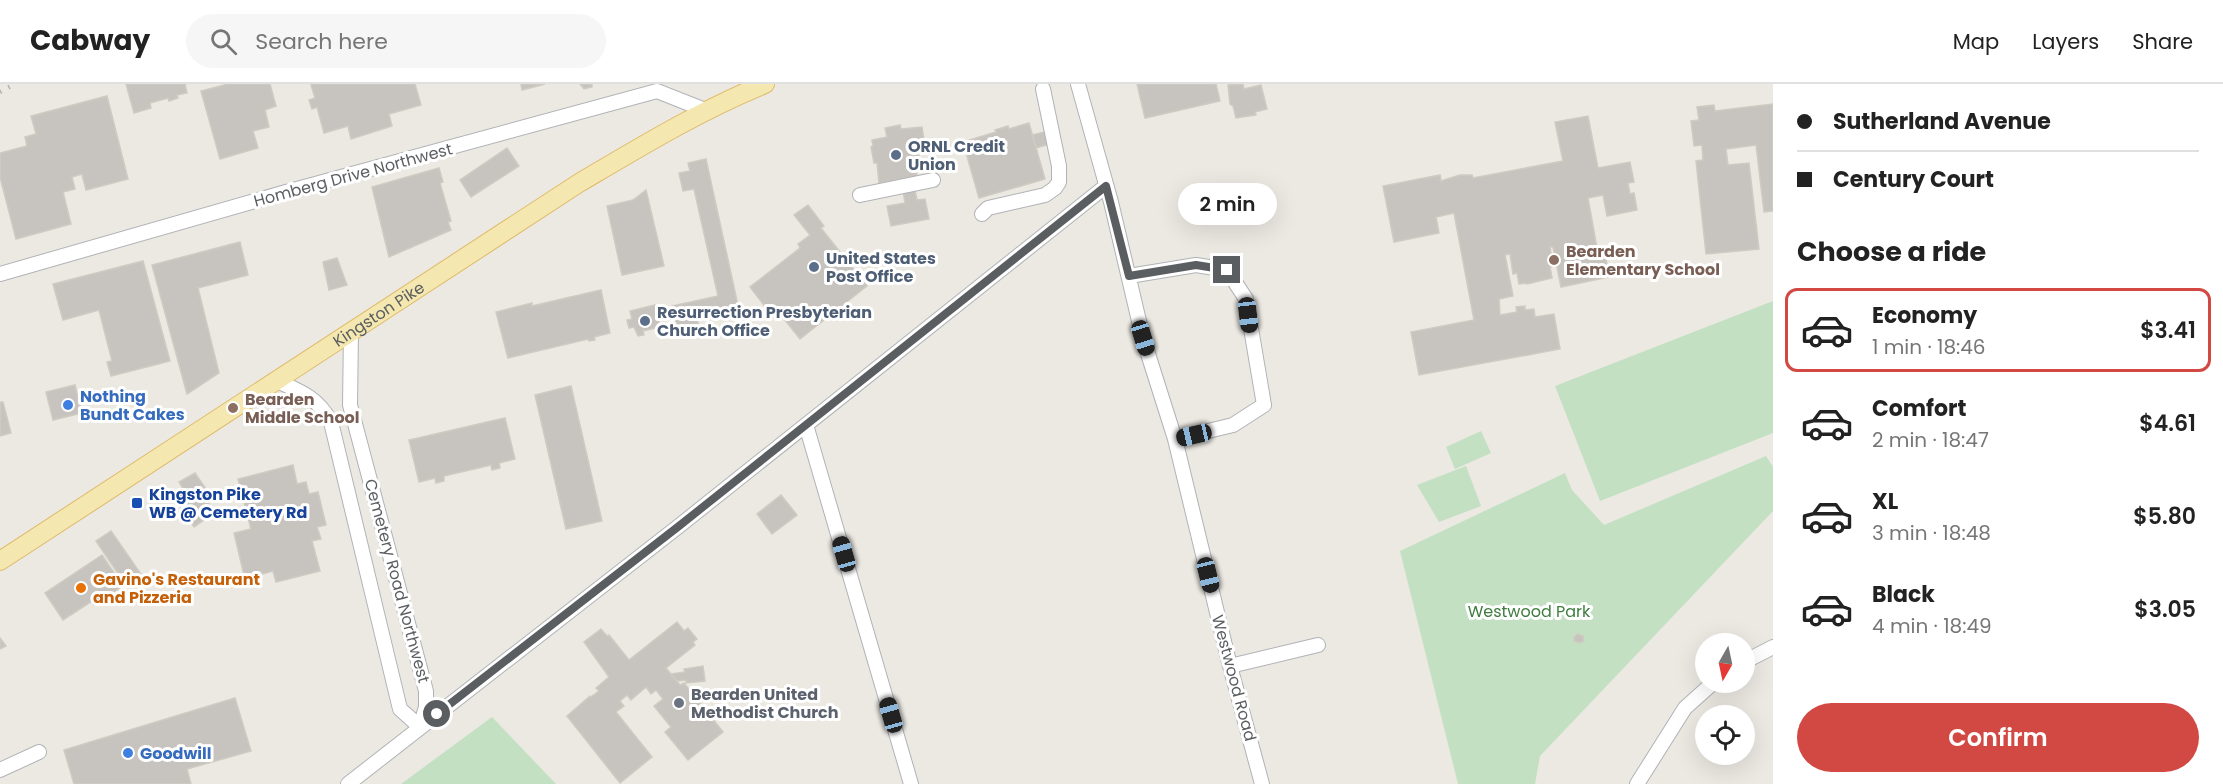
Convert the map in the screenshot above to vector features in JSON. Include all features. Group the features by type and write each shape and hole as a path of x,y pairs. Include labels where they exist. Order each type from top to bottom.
{"main road":[{"name":"Kingston Pike","path":"0,561 579,183 705,110 765,84"}],"street":[{"name":"Westwood Road","path":"1078,84 1106,186 1143,338 1175,439 1230,666 1262,784"},
{"path":"982,214 988,208 1044,195 1059,182 1059,166 1042,88"},
{"name":"Homberg Drive Northwest","path":"0,274 286,192 657,91 705,110"},
{"path":"860,195 933,180"},
{"path":"348,784 806,425 1106,186"},
{"path":"1129,276 1196,265 1227,270 1246,299 1264,405 1233,425 1175,439"},
{"name":"Cemetery Road Northwest","path":"275,380 308,395 322,406 331,422 400,709 420,727 426,707 426,691 350,405 351,331"},
{"path":"806,425 911,784"},
{"path":"1230,666 1318,645"},
{"path":"1755,657 1773,647"},
{"path":"1637,784 1686,708 1702,693"},
{"path":"0,770 39,752"}],"green space":[{"path":"1773,301 1773,433 1600,501 1555,386"},
{"path":"1481,431 1491,453 1455,469 1446,447"},
{"name":"Westwood Park","path":"1766,456 1773,467 1773,511 1540,756 1535,784 1458,784 1400,551 1565,473 1572,490 1604,525"},
{"path":"1466,466 1481,506 1439,522 1417,485"},
{"path":"492,717 556,784 401,784"}],"building":[{"path":"126,84 185,84 187,93 177,95 178,98 169,101 168,98 150,103 151,108 134,113"},
{"path":"228,84 270,84 276,106 265,110 269,127 253,131 258,148 220,159 201,91"},
{"path":"313,84 415,84 421,105 389,114 392,126 351,139 348,126 324,133 317,107 312,109 309,100 315,98 311,85"},
{"path":"521,84 545,84 522,90"},
{"path":"580,84 592,84 592,87 584,89"},
{"path":"1137,84 1216,84 1220,101 1145,118"},
{"path":"1243,84 1244,89 1261,85 1267,109 1255,112 1256,115 1236,118 1233,106 1230,104 1228,85"},
{"path":"107,96 128,179 86,190 82,174 72,177 75,189 63,192 71,224 16,239 0,177 0,153 27,146 25,137 36,134 31,116"},
{"path":"1773,104 1773,211 1764,212 1756,145 1726,149 1728,165 1749,163 1759,249 1706,254 1696,161 1703,160 1702,145 1694,146 1691,121 1699,120 1697,107 1714,105 1715,111"},
{"path":"1588,116 1598,168 1630,162 1634,182 1628,183 1630,194 1634,193 1637,210 1607,216 1603,195 1588,198 1597,248 1604,247 1609,277 1561,287 1553,247 1550,247 1552,278 1519,284 1517,273 1513,274 1510,254 1505,255 1513,296 1499,299 1500,315 1517,312 1516,307 1525,306 1525,310 1534,309 1535,317 1554,314 1560,349 1419,375 1411,332 1474,320 1454,213 1436,217 1439,233 1394,242 1383,186 1440,175 1441,181 1460,175 1472,175 1473,178 1563,161 1555,122"},
{"path":"1029,123 1045,179 979,198 963,142 1008,126 1009,129"},
{"name":"ORNL Credit Union","path":"900,125 901,129 922,127 924,140 916,142 922,169 916,170 917,176 879,183 877,163 874,163 871,147 873,146 872,140 887,137 885,128"},
{"path":"1057,129 1060,141 1036,148 1032,135"},
{"path":"507,148 519,166 471,197 460,180"},
{"path":"706,159 739,310 697,319 699,326 678,331 672,306 718,296 694,189 683,191 679,173 690,171 688,163"},
{"path":"439,168 443,182 440,183 451,221 448,222 451,230 389,257 372,187"},
{"path":"912,177 917,200 925,199 929,219 891,226 887,206 905,203 901,179"},
{"path":"646,190 664,266 622,275 607,206 633,200"},
{"name":"United States Post Office","path":"808,205 824,226 821,228 867,286 800,339 772,304 766,308 750,287 800,248 798,244 810,235 794,215"},
{"path":"240,242 248,275 198,288 219,373 187,394 152,265"},
{"path":"337,258 347,285 329,290 323,262"},
{"path":"143,261 170,361 111,376 107,362 112,361 99,310 63,320 53,284"},
{"path":"601,290 610,333 594,337 595,340 589,341 588,339 508,358 496,312"},
{"path":"655,305 660,327 643,331 644,335 638,336 634,327 629,328 627,320 632,319 630,311"},
{"path":"75,385 82,413 53,420 46,392"},
{"path":"571,386 602,521 566,529 535,395"},
{"path":"0,402 3,402 11,433 0,436"},
{"path":"505,418 515,459 499,463 500,468 492,470 491,465 444,476 444,481 436,483 435,478 419,482 409,440"},
{"path":"293,465 297,484 306,482 309,494 318,492 326,525 317,527 321,539 312,541 320,571 276,582 273,571 244,575 234,533 251,529 238,479"},
{"path":"195,473 206,489 210,508 200,514 204,520 194,527 176,499 176,495 184,490 179,482"},
{"path":"781,495 797,515 772,534 757,514"},
{"path":"111,531 143,577 127,587 96,541"},
{"path":"102,555 123,586 94,605 92,601 63,620 45,593"},
{"name":"Bearden United Methodist Church","path":"677,622 684,631 688,628 697,639 693,642 695,645 666,668 680,685 684,683 723,732 688,760 665,732 671,727 654,706 663,699 656,690 651,694 646,687 631,700 627,695 620,701 624,706 616,712 652,757 620,783 567,716 599,691 596,688 609,677 584,642 601,629 607,636 609,635 629,660"},
{"path":"1577,634 1583,636 1584,641 1580,643 1574,641"},
{"path":"0,638 6,646 0,649"},
{"path":"703,666 705,681 686,683 686,680 677,681 671,674 685,672 684,669"},
{"path":"235,698 251,751 187,769 191,784 74,784 64,750"}],"railway":[{"path":"0,92 15,84"}],"place":[{"name":"ORNL Credit Union","path":"896,155"},
{"name":"Bearden Elementary School","path":"1554,260"},
{"name":"United States Post Office","path":"814,267"},
{"name":"Resurrection Presbyterian Church Office","path":"645,321"},
{"name":"Nothing Bundt Cakes","path":"68,405"},
{"name":"Bearden Middle School","path":"233,408"},
{"name":"Kingston Pike WB @ Cemetery Rd","path":"137,503"},
{"name":"Gavino's Restaurant and Pizzeria","path":"81,588"},
{"name":"Bearden United Methodist Church","path":"679,703"},
{"name":"Goodwill","path":"128,753"}],"route":[{"path":"437,714 679,526 1106,186 1129,276 1196,265 1227,270"}]}
